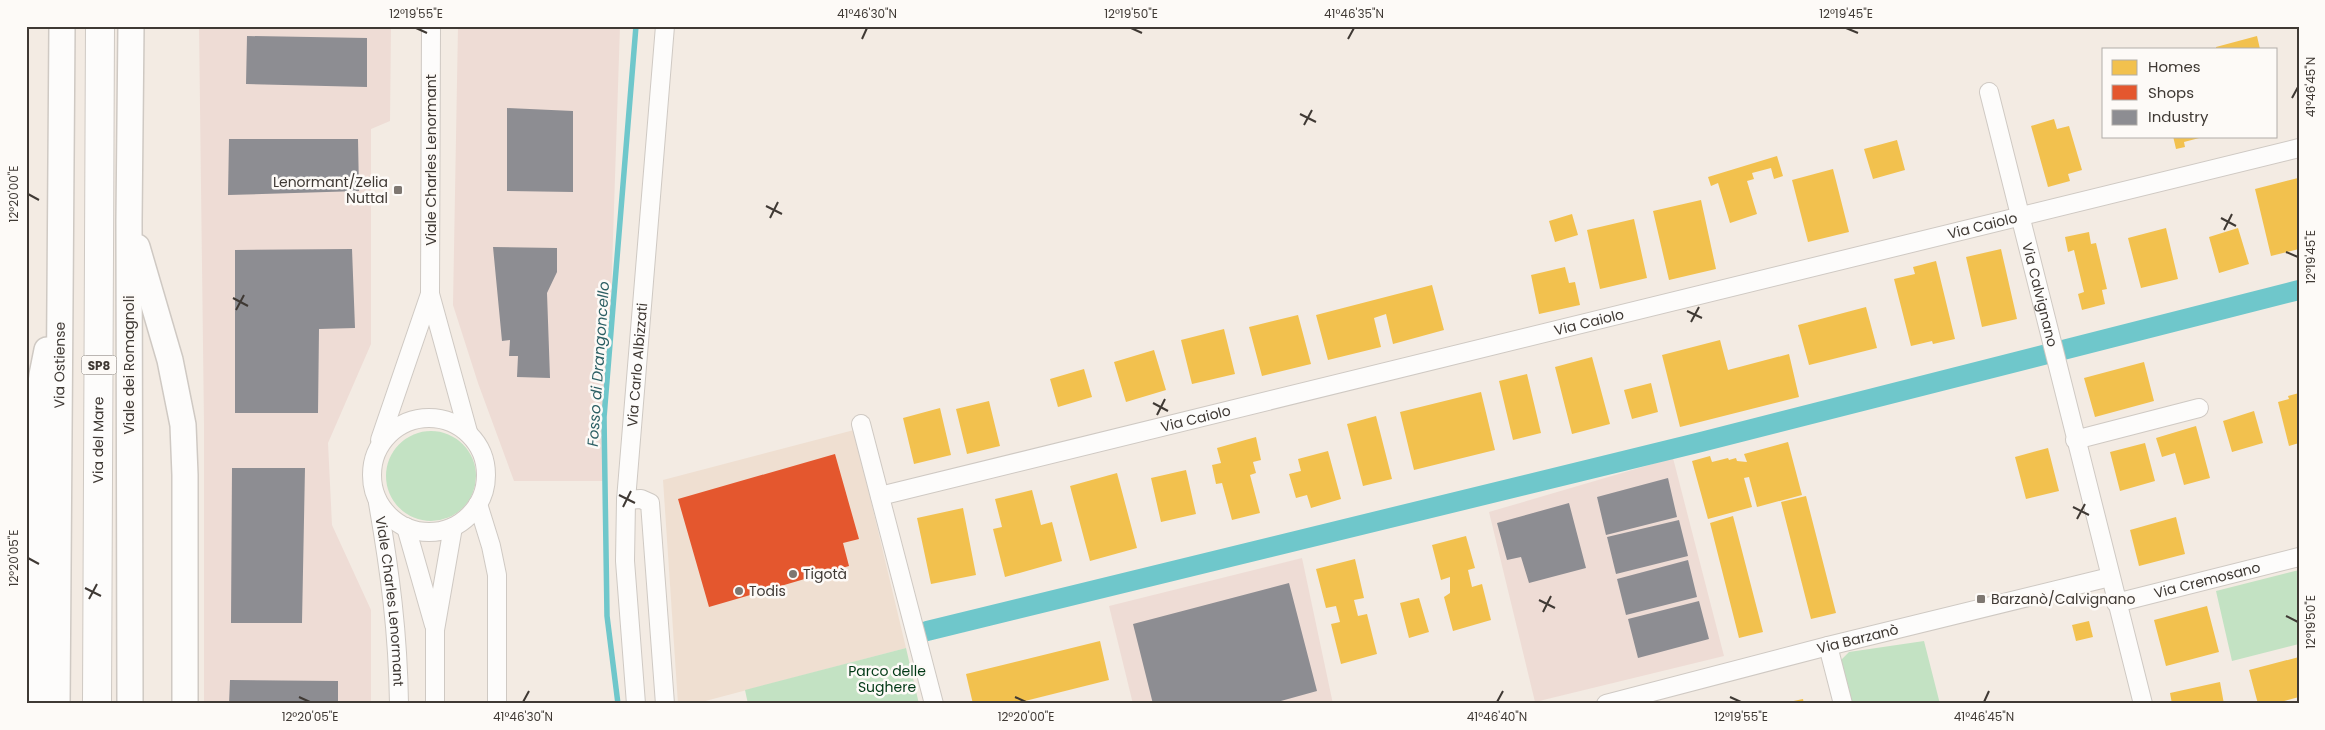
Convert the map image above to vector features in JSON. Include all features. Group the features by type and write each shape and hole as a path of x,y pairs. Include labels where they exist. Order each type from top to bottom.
{"main road":[{"name":"Via Ostiense","path":"57,704 62,26"},
{"name":"Via del Mare","path":"97,704 100,26"},
{"name":"Viale dei Romagnoli","path":"130,704 129,220 131,26"},
{"path":"129,220 178,393 183,425 186,704"},
{"path":"34,704 37,435 42,375 59,306"}],"street":[{"name":"Viale Charles Lenormant","path":"431,26 430,294 468,432"},
{"name":"Via Carlo Albizzati","path":"636,704 633,689 625,562 626,500 665,26"},
{"name":"Via Calvignano","path":"1989,92 2054,358 2143,704"},
{"name":"Via Caiolo","path":"880,496 2299,148"},
{"name":"Viale Charles Lenormant","path":"376,450 430,294"},
{"path":"2075,440 2199,408"},
{"path":"436,417 453,422 468,432 480,447 486,466 486,486 478,504 467,518 453,527 430,532 406,527 384,511 377,500 372,484 372,467 376,450 387,435 401,424 418,418 436,417"},
{"path":"861,424 934,704"},
{"path":"626,500 641,499 650,503 665,704"},
{"name":"Viale Charles Lenormant","path":"377,500 396,616 398,704"},
{"path":"478,504 491,546 497,575 497,704"},
{"path":"406,527 435,630"},
{"path":"435,698 435,630 453,527"},
{"name":"Via Cremosano","path":"2116,603 2299,556"},
{"name":"Via Barzanò","path":"1606,704 1637,700 1828,646 2110,577"},
{"path":"1828,646 1843,704"}],"shaded area":[{"path":"199,26 391,26 390,121 371,129 371,344 328,443 332,525 371,610 371,704 204,704 204,424"},
{"path":"458,26 620,26 605,481 514,481 478,383 453,305"},
{"path":"854,430 906,648 694,704 678,704 663,480"},
{"path":"1673,458 1724,656 1535,702 1489,512"},
{"path":"1302,558 1333,704 1133,704 1109,606"}],"green space":[{"path":"431,431 448,435 463,444 472,459 476,476 472,493 463,508 448,517 431,521 414,517 399,508 390,493 386,476 390,459 399,444 414,435"},
{"path":"2299,570 2299,644 2232,661 2216,591"},
{"path":"1924,641 1940,704 1850,704 1839,662 1849,652"},
{"name":"Parco delle Sughere","path":"906,648 919,704 748,704 745,690"}],"building: Homes":[{"path":"2257,36 2260,48 2216,48"},
{"path":"2054,119 2057,129 2069,126 2082,170 2068,174 2070,181 2048,187 2031,126"},
{"path":"2173,138 2199,138 2184,142 2185,147 2176,149"},
{"path":"1897,140 1905,170 1873,179 1864,149"},
{"path":"1777,156 1783,176 1774,179 1771,168 1752,173 1754,179 1747,181 1757,214 1730,223 1718,183 1711,186 1708,177"},
{"path":"1833,169 1849,232 1808,242 1792,180"},
{"path":"2298,178 2299,249 2271,256 2255,189"},
{"path":"1701,200 1716,269 1669,280 1653,211"},
{"path":"1572,214 1578,235 1555,242 1549,221"},
{"path":"1634,219 1647,278 1600,289 1587,230"},
{"path":"2166,228 2178,279 2141,288 2128,238"},
{"path":"2238,228 2249,264 2219,273 2209,237"},
{"path":"2089,232 2091,244 2096,243 2107,289 2102,290 2105,304 2082,310 2078,294 2084,292 2074,250 2068,252 2065,237"},
{"path":"2001,249 2017,319 1982,327 1966,257"},
{"path":"1936,261 1955,339 1933,344 1932,341 1911,346 1894,279 1915,274 1913,267"},
{"path":"1565,267 1569,283 1575,282 1580,305 1539,314 1531,275"},
{"path":"1432,285 1444,330 1393,344 1386,314 1374,318 1381,347 1328,360 1316,315"},
{"path":"1866,307 1877,348 1809,365 1798,325"},
{"path":"1298,315 1311,364 1262,376 1249,327"},
{"path":"1224,329 1235,374 1192,384 1181,340"},
{"path":"1720,340 1728,370 1789,354 1799,397 1680,427 1662,355"},
{"path":"1154,350 1166,390 1126,402 1114,362"},
{"path":"1592,357 1610,424 1572,434 1555,367"},
{"path":"2144,362 2154,401 2095,417 2084,378"},
{"path":"1084,369 1092,397 1058,407 1050,379"},
{"path":"1527,374 1541,433 1513,440 1499,381"},
{"path":"1651,383 1658,412 1632,419 1624,390"},
{"path":"1481,392 1495,450 1414,470 1400,412"},
{"path":"2299,393 2299,443 2289,446 2278,402 2289,399 2288,396"},
{"path":"989,401 1000,446 967,454 956,409"},
{"path":"940,408 951,455 914,464 903,418"},
{"path":"2254,411 2263,443 2232,452 2223,421"},
{"path":"1376,416 1392,479 1363,486 1347,424"},
{"path":"2196,426 2210,478 2184,485 2175,453 2162,457 2156,438"},
{"path":"1256,437 1261,460 1253,462 1256,473 1250,475 1260,513 1232,520 1222,483 1216,484 1212,465 1221,463 1217,448"},
{"path":"1788,442 1802,495 1757,507 1749,477 1744,478 1752,507 1708,519 1692,461 1710,456 1712,462 1736,458 1737,461 1747,462 1744,454"},
{"path":"2145,443 2155,481 2120,491 2110,452"},
{"path":"2048,448 2059,491 2026,499 2015,457"},
{"path":"1328,451 1341,499 1311,508 1307,495 1296,498 1289,474 1301,471 1298,459"},
{"path":"1186,470 1196,514 1161,522 1151,478"},
{"path":"1117,473 1137,548 1090,561 1070,486"},
{"path":"1032,490 1041,525 1052,522 1062,561 1005,577 993,529 1002,527 995,499"},
{"path":"1806,496 1836,613 1811,619 1781,502"},
{"path":"963,508 976,575 931,584 917,518"},
{"path":"1733,516 1763,632 1739,638 1710,523"},
{"path":"2176,517 2185,554 2139,566 2130,530"},
{"path":"1466,536 1475,568 1468,570 1472,587 1482,584 1491,620 1453,631 1444,597 1450,593 1450,577 1441,580 1432,545"},
{"path":"1355,559 1364,598 1354,600 1358,616 1367,614 1377,654 1341,664 1331,624 1340,622 1336,606 1326,608 1316,569"},
{"path":"1419,598 1429,632 1409,638 1400,603"},
{"path":"2207,606 2219,652 2166,666 2154,620"},
{"path":"2089,621 2093,637 2076,641 2072,625"},
{"path":"1100,641 1109,680 1013,704 973,704 966,674"},
{"path":"2299,657 2299,697 2273,704 2258,704 2249,670"},
{"path":"2220,682 2224,704 2172,704 2170,693"},
{"path":"1803,699 1804,704 1784,704 1784,703"}],"building: Shops":[{"path":"835,454 859,539 843,543 849,566 709,607 678,499"}],"building: Industry":[{"path":"247,36 367,38 367,87 246,84"},
{"path":"507,108 573,111 573,192 507,191"},
{"path":"229,139 358,139 359,191 228,195"},
{"path":"493,247 557,248 557,272 547,293 550,378 517,377 518,356 509,356 510,340 502,341"},
{"path":"352,249 355,328 319,329 318,413 235,413 235,250"},
{"path":"232,468 305,468 302,623 231,623"},
{"path":"1668,478 1677,517 1606,535 1597,497"},
{"path":"1569,503 1586,568 1529,583 1521,557 1507,560 1497,523"},
{"path":"1679,520 1688,556 1616,574 1607,537"},
{"path":"1688,560 1697,597 1626,615 1617,579"},
{"path":"1289,583 1317,691 1270,704 1153,704 1133,624"},
{"path":"1699,601 1709,639 1638,658 1628,619"},
{"path":"230,680 338,681 338,704 229,704"}],"waterway":[{"name":"Fosso di Drangoncello","path":"618,704 607,616 604,417 636,26"},
{"path":"927,631 1701,442 2299,290"}],"place":[{"name":"Lenormant/Zelia Nuttal","path":"398,190"},
{"name":"Tigotà","path":"793,574"},
{"name":"Todis","path":"739,591"},
{"name":"Barzanò/Calvignano","path":"1981,599"}]}
